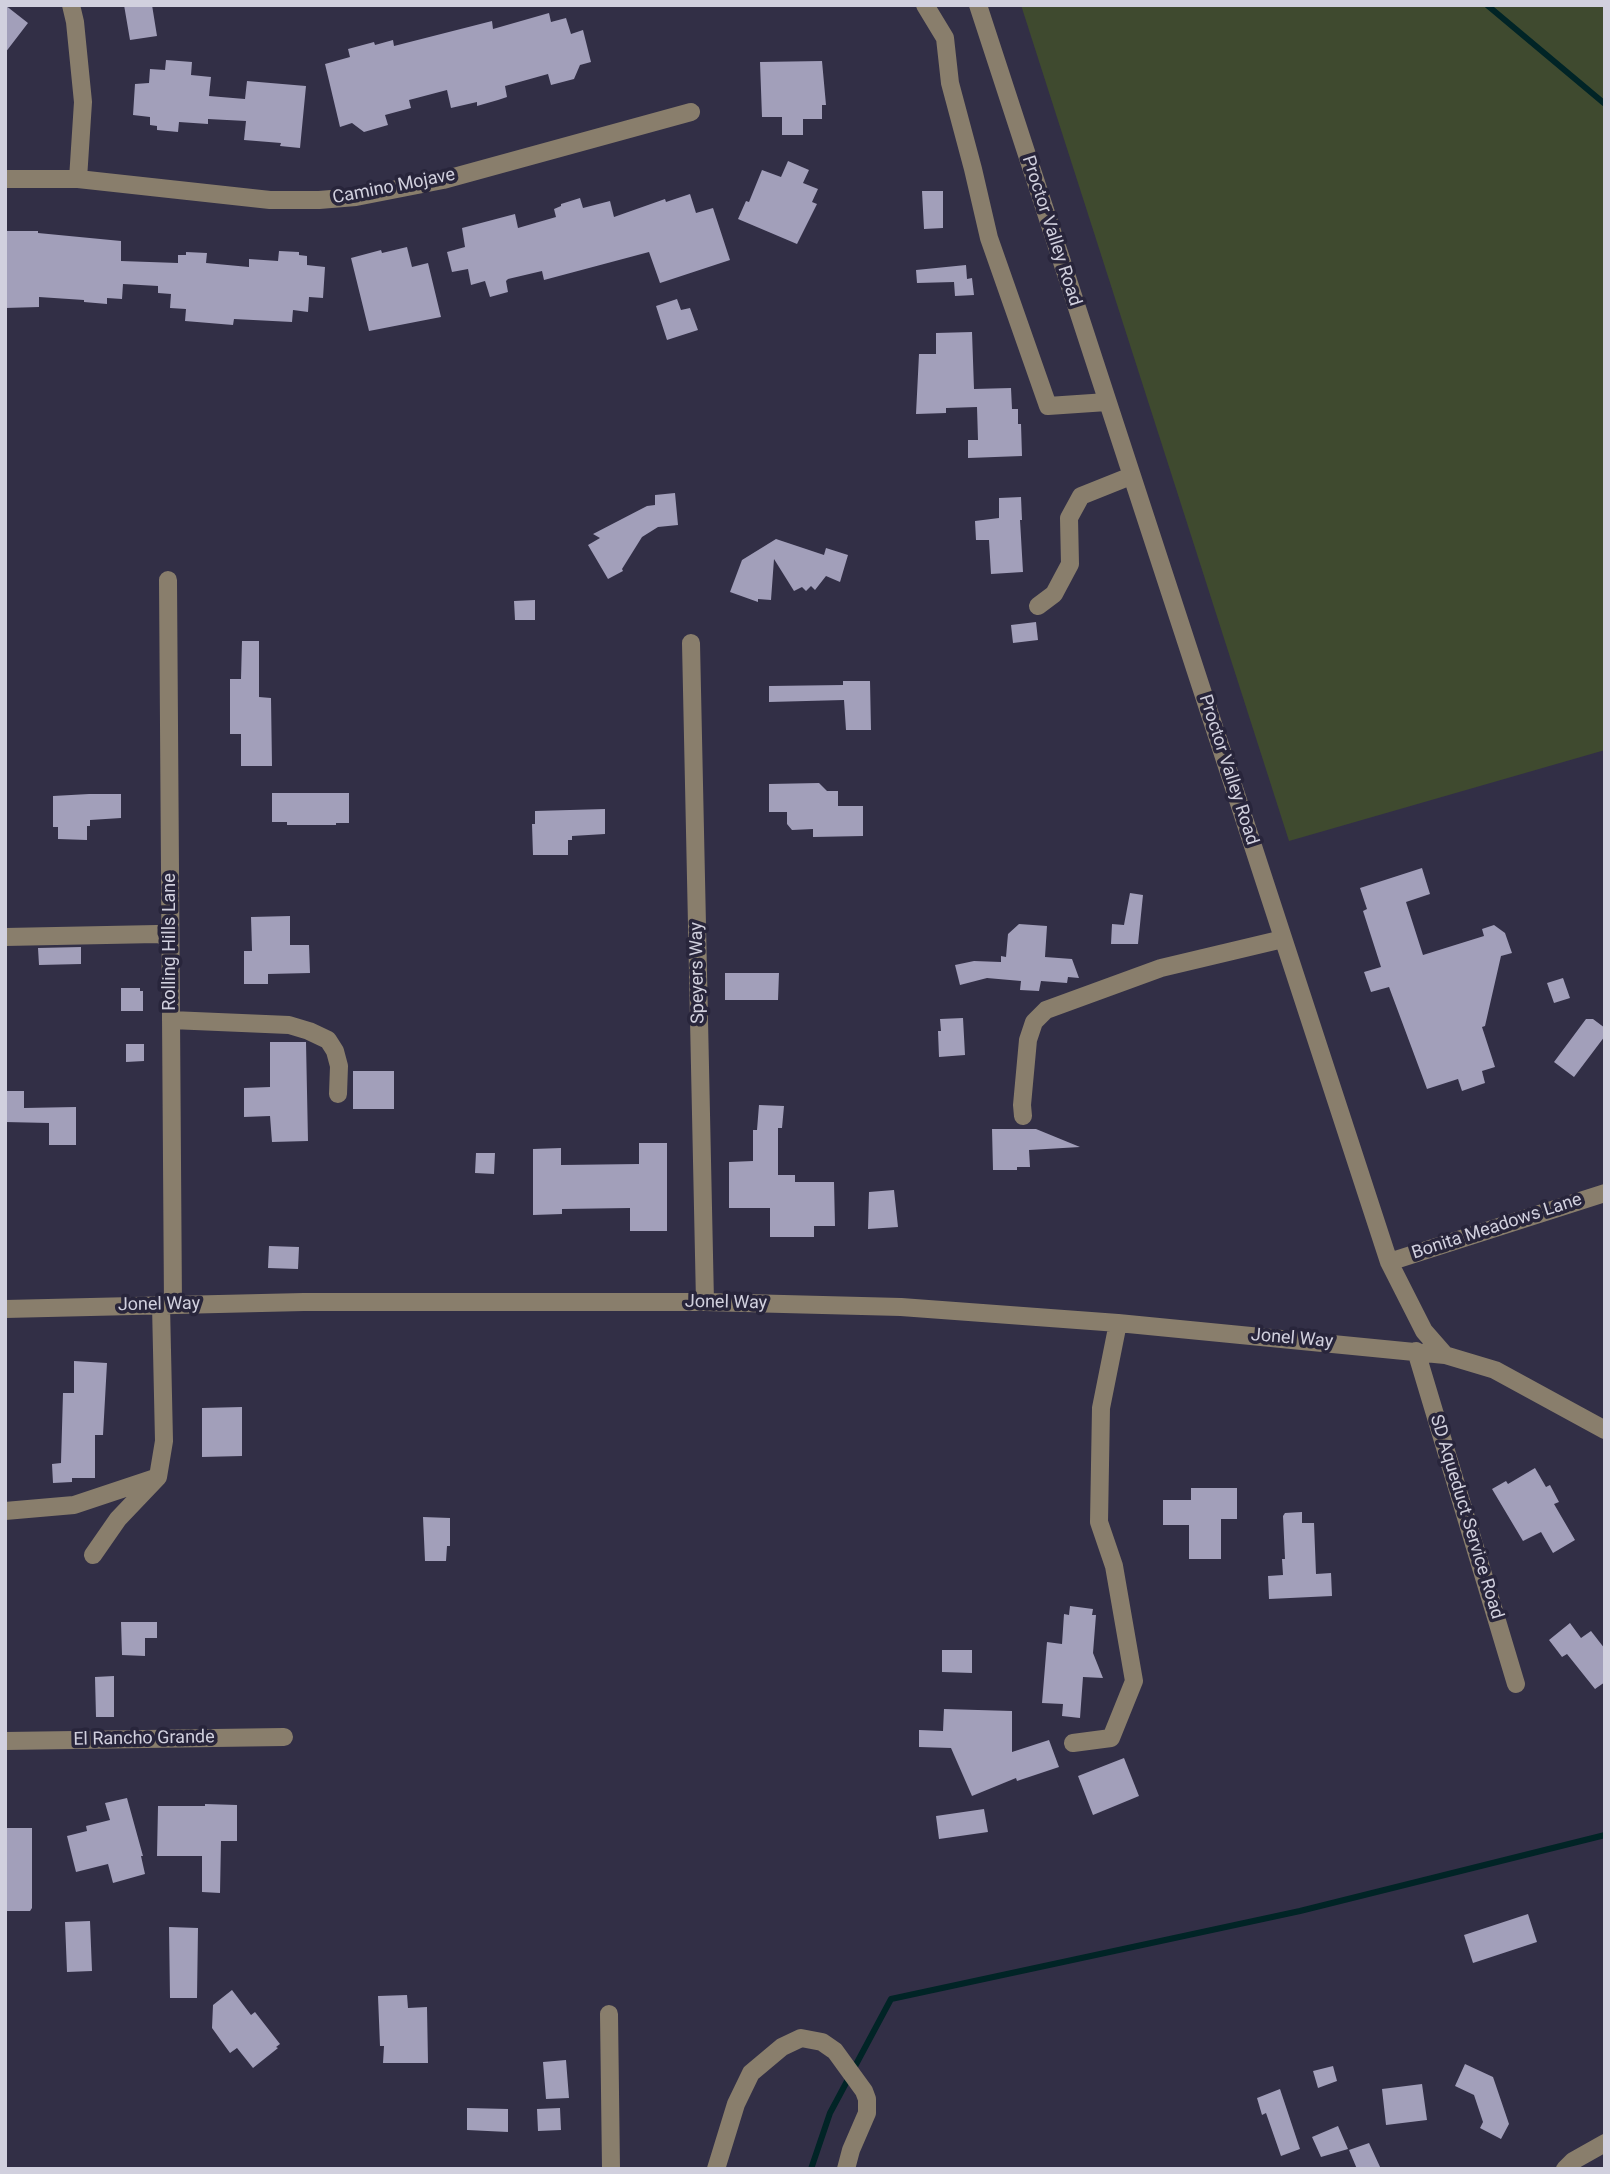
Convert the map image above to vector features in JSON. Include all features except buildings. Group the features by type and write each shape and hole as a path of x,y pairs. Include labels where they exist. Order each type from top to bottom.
{"street":[{"path":"71,5 82,102 78,179"},
{"path":"925,5 945,38 950,83 989,238 1048,406 1107,402"},
{"name":"Proctor Valley Road","path":"978,5 1389,1262 1424,1331 1445,1355"},
{"name":"Camino Mojave","path":"5,179 78,179 270,200 344,198 443,180 691,113"},
{"path":"1038,606 1054,594 1070,564 1069,518 1080,496 1131,476"},
{"name":"Rolling Hills Lane","path":"158,1477 164,1441 171,1020 168,580"},
{"name":"Speyers Way","path":"691,643 705,1302"},
{"path":"5,937 157,934 170,937"},
{"path":"1023,1116 1028,1040 1034,1022 1046,1010 1161,968 1283,939"},
{"path":"171,1020 289,1025 309,1031 328,1040 335,1051 339,1066 338,1094"},
{"name":"Bonita Meadows Lane","path":"1389,1262 1605,1193"},
{"name":"Jonel Way","path":"5,1309 304,1302 705,1302 901,1307 1118,1323 1445,1355"},
{"path":"1073,1743 1111,1738 1134,1681 1114,1566 1099,1522 1101,1408 1118,1323"},
{"name":"SD Aqueduct Service Road","path":"1416,1351 1516,1684"},
{"path":"1445,1355 1495,1370 1605,1430"},
{"path":"5,1511 74,1505 158,1477"},
{"path":"93,1555 118,1519 158,1477"},
{"name":"El Rancho Grande","path":"5,1741 284,1737"},
{"path":"610,2014 611,2169"},
{"path":"716,2169 736,2104 751,2073 782,2048 801,2038 822,2042 835,2051 867,2099 866,2113 846,2169"},
{"path":"1565,2169 1573,2161 1605,2143"}],"green space":[{"path":"1021,5 1605,5 1605,750 1289,841"}],"waterway":[{"path":"1487,5 1605,104"},
{"path":"811,2169 830,2113 891,1999 1300,1911 1605,1835"}]}
